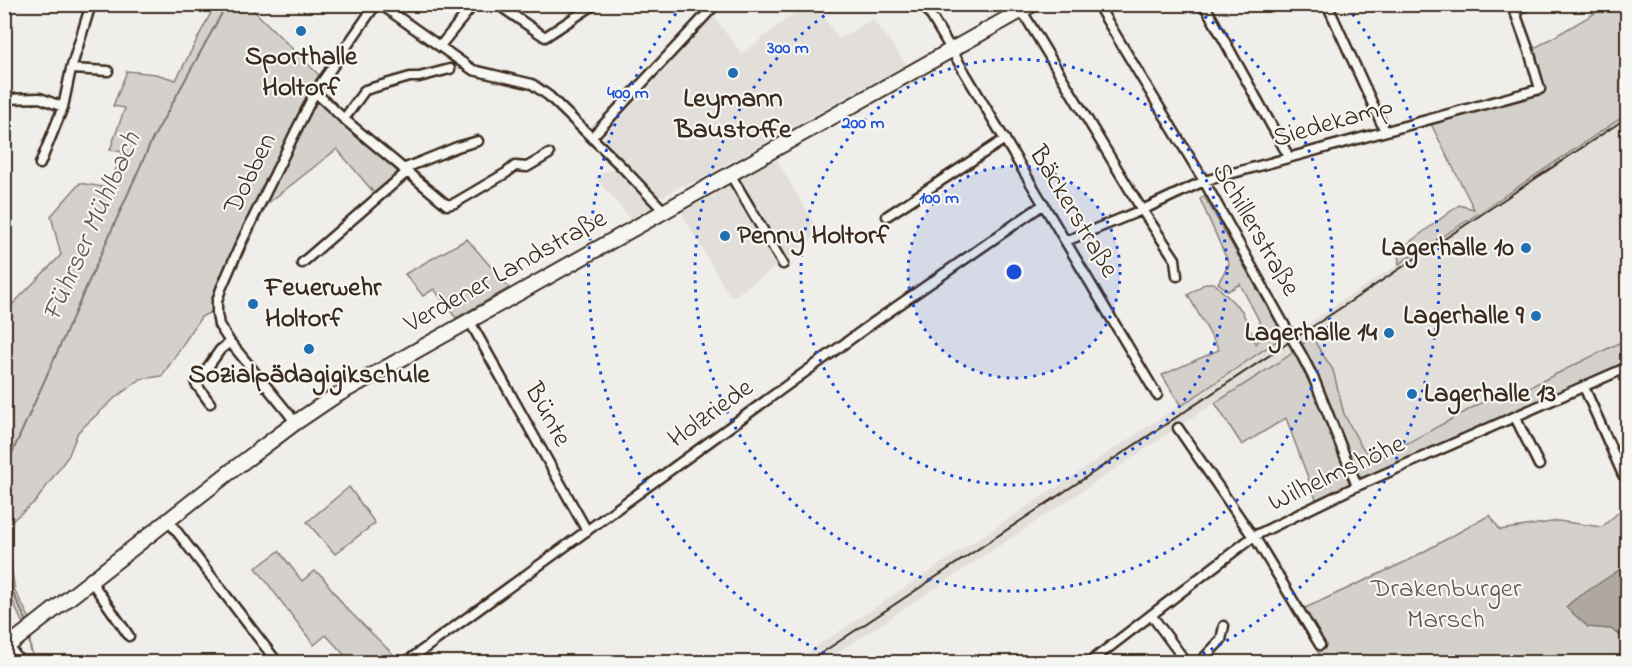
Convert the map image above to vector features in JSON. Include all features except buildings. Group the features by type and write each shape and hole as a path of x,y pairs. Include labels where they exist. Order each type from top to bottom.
{"main road":[{"name":"Verdener Landstraße","path":"6,644 28,631 295,423 337,395 1028,8"}],"street":[{"path":"40,164 63,107 71,69 91,4"},
{"path":"378,4 473,70 532,84 549,96 624,168 664,211"},
{"name":"Dobben","path":"295,423 219,325 217,302 290,141 315,92 378,4"},
{"path":"440,46 474,4"},
{"path":"497,4 545,37 595,4"},
{"path":"592,138 716,4"},
{"name":"Bäckerstraße","path":"924,4 1157,396"},
{"name":"Schillerstraße","path":"1097,4 1203,180 1314,379 1357,486"},
{"path":"1204,4 1289,157"},
{"path":"1327,4 1385,130"},
{"path":"1513,8 1528,4"},
{"path":"1028,8 1142,210 1175,259 1177,276"},
{"name":"Siedekamp","path":"1066,241 1142,210 1203,180 1540,89 1513,8"},
{"path":"71,69 108,71"},
{"path":"344,119 365,90 410,77 450,69"},
{"path":"315,92 447,205 455,203 515,166 527,167 549,154"},
{"path":"4,99 40,98 63,107"},
{"path":"887,216 1005,139"},
{"path":"302,263 405,171 458,147 478,141"},
{"path":"730,174 783,264"},
{"name":"Holzriede","path":"406,663 870,325 1044,204"},
{"name":"Bünte","path":"469,320 587,531"},
{"path":"210,403 196,384 220,350 230,342"},
{"name":"Wilhelmshöhe","path":"1090,663 1254,536 1357,486 1628,367"},
{"path":"1584,387 1623,475"},
{"path":"1515,417 1539,465"},
{"path":"1179,428 1254,536 1320,645"},
{"path":"168,520 277,663"},
{"path":"91,581 129,636"},
{"path":"1152,616 1186,663"},
{"path":"1200,663 1221,640 1224,626"},
{"path":"6,644 20,663"}],"shaded area":[{"path":"806,4 816,5 839,39 873,19 906,64 693,183 680,186 663,197 655,194 604,141 604,136 713,16 742,54"},
{"path":"1627,113 1627,339 1522,392 1505,390 1382,457 1371,456 1361,446 1344,414 1333,370 1316,344 1316,337 1302,344 1295,334 1333,306 1479,213"},
{"path":"776,159 820,233 731,298 680,210 713,196 723,186"},
{"path":"614,167 646,198 651,209 632,220 595,177"},
{"path":"1284,336 1293,353 1270,369 1213,404 824,662 793,662"},
{"path":"1619,570 1627,574 1627,640 1611,629 1588,627 1566,607"}],"green space":[{"path":"215,5 248,5 319,75 308,92 398,174 375,194 337,149 267,204 224,294 222,306 201,317 162,376 141,379 116,397 78,432 69,455 36,501 8,524 15,591 30,619 23,624 10,595 4,574 4,313 61,255 51,216 80,183 108,188 123,152 110,150 125,108 113,106 127,71 156,74 176,80"},
{"path":"1600,5 1627,5 1627,114 1399,264 1398,251 1459,205 1474,209 1430,122 1543,91 1533,49 1602,9"},
{"path":"1204,196 1284,336 1181,406 1162,375 1219,350 1188,295 1206,283 1214,283 1242,311 1256,344 1265,332 1240,284 1228,291 1218,283 1229,264 1200,199"},
{"path":"467,239 509,288 456,318 434,289 423,296 405,274"},
{"path":"1316,336 1316,344 1333,370 1344,414 1361,446 1371,456 1382,457 1505,390 1522,391 1627,339 1627,363 1363,479 1353,470 1311,360 1302,344"},
{"path":"1294,348 1310,377 1351,485 1317,502 1286,418 1242,445 1215,403 1287,357"},
{"path":"349,487 375,523 335,554 307,522"},
{"name":"Drakenburger Marsch","path":"1627,505 1627,574 1619,571 1566,607 1589,627 1611,629 1627,640 1627,662 1324,662 1292,610 1303,609 1405,562 1490,515 1500,530 1558,521 1602,527"},
{"path":"279,551 302,581 314,571 322,576 345,607 401,662 351,662 326,635 314,645 256,568"}],"waterway":[{"name":"Führser Mühlbach","path":"4,471 152,140 227,4"},
{"name":"Führser Mühlbach","path":"4,542 12,591 27,626"},
{"name":"Führser Mühlbach","path":"29,637 31,651 37,662"}],"railway":[{"path":"808,662 1628,117"}],"place":[{"name":"Sporthalle Holtorf","path":"301,31"},
{"name":"Leymann Baustoffe","path":"733,73"},
{"name":"Penny Holtorf","path":"725,236"},
{"name":"Lagerhalle 10","path":"1526,248"},
{"name":"Feuerwehr Holtorf","path":"253,304"},
{"name":"Lagerhalle 9","path":"1536,316"},
{"name":"Lagerhalle 14","path":"1389,333"},
{"name":"Sozialpädagigikschule","path":"309,349"},
{"name":"Lagerhalle 13","path":"1412,394"}]}
